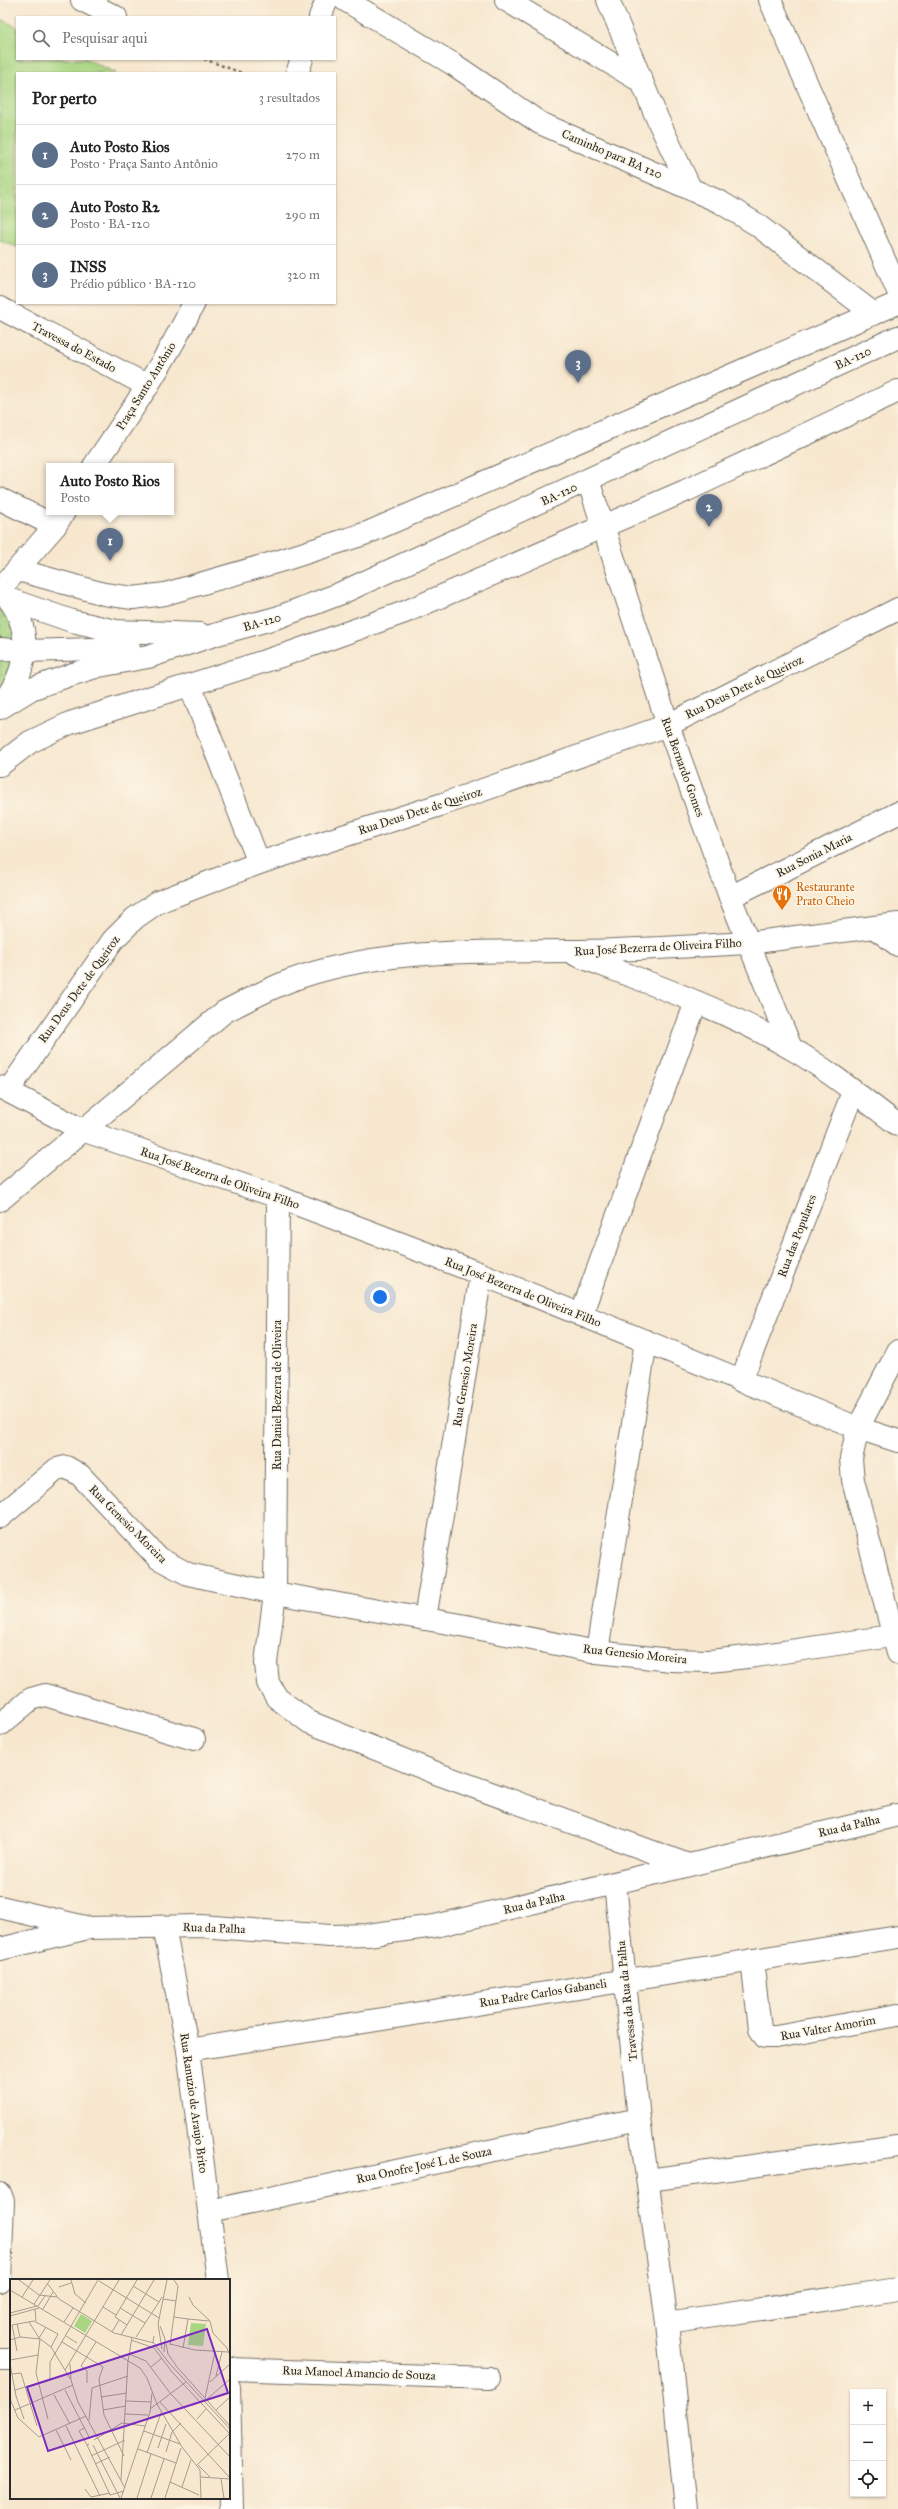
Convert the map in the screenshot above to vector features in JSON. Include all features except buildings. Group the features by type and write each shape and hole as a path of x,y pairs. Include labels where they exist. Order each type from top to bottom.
{"street":[{"path":"82,0 114,16"},
{"path":"320,16 327,0"},
{"name":"Caminho para BA 120","path":"345,0 453,64 540,123 720,202 756,224 874,314"},
{"path":"506,0 642,82"},
{"path":"608,0 642,82 690,188"},
{"path":"770,0 898,291"},
{"path":"297,72 302,60"},
{"path":"18,570 104,594 133,598 165,594 283,560 367,533 898,303"},
{"name":"Praça Santo Antônio","path":"96,463 148,386 181,330 194,304"},
{"name":"Travessa do Estado","path":"0,308 148,386"},
{"name":"BA-120","path":"0,649 25,651 106,650 151,646 214,635 279,617 339,594 898,337"},
{"path":"0,766 30,742 70,723 287,654 405,612 685,491 898,391"},
{"name":"Rua Bernardo Gomes","path":"588,480 668,724 730,897 791,1048"},
{"path":"0,499 46,514"},
{"path":"4,592 18,570 60,519 48,515"},
{"path":"4,592 72,621 116,631 214,635"},
{"path":"0,706 13,690 20,676 25,651 24,632 4,592"},
{"name":"Rua Deus Dete de Queiroz","path":"4,1089 113,940 135,918 158,902 259,863 443,804 668,724 898,609"},
{"path":"0,706 31,690 73,674 99,666 148,657 214,635"},
{"path":"190,686 259,863"},
{"name":"Rua Sonia Maria","path":"730,897 898,813"},
{"name":"Rua José Bezerra de Oliveira Filho","path":"82,1130 224,1012 260,993 290,980 329,969 382,958 498,950 568,951 748,943 898,924"},
{"path":"875,928 898,944"},
{"name":"Rua José Bezerra de Oliveira Filho","path":"568,951 696,1002 791,1048 818,1065 898,1125"},
{"path":"581,1315 696,1002"},
{"path":"0,1200 82,1130 4,1089"},
{"name":"Rua das Populares","path":"741,1381 853,1092"},
{"name":"Rua José Bezerra de Oliveira Filho","path":"82,1130 278,1197 481,1274 858,1428 898,1441"},
{"name":"Rua Daniel Bezerra de Oliveira","path":"275,1593 278,1197"},
{"name":"Rua Genesio Moreira","path":"425,1619 481,1274"},
{"path":"597,1652 646,1341"},
{"path":"897,1641 853,1480 851,1459 858,1428 898,1351"},
{"name":"Rua Genesio Moreira","path":"0,1517 57,1469 66,1467 80,1475 158,1558 170,1566 188,1574 275,1593 425,1619 597,1652 671,1660 710,1660 897,1641"},
{"path":"275,1593 266,1663 268,1683 277,1698 309,1722 441,1775 686,1864"},
{"path":"0,1725 32,1699 45,1695 194,1739"},
{"name":"Rua da Palha","path":"88,1928 201,1926 330,1936 367,1936 435,1926 615,1884 686,1864 898,1815"},
{"name":"Travessa da Rua da Palha","path":"615,1884 626,1979 639,2119 667,2323 686,2509"},
{"path":"0,1906 88,1928"},
{"name":"Rua Ranuzio de Araujo Brito","path":"164,1927 188,2050 218,2279"},
{"path":"0,1949 88,1928"},
{"name":"Rua Padre Carlos Gabaneli","path":"188,2050 626,1979 898,1937"},
{"name":"Rua Valter Amorim","path":"752,1960 760,2029 765,2037 776,2037 898,2015"},
{"name":"Rua Onofre José L de Souza","path":"209,2210 639,2119"},
{"path":"648,2180 898,2146"},
{"path":"0,2193 3,2201 0,2282"},
{"path":"667,2323 898,2289"},
{"name":"Rua Manoel Amancio de Souza","path":"230,2368 489,2378"},
{"path":"230,2428 232,2509"}],"path":[{"path":"207,60 239,72"}],"green space":[{"path":"0,19 16,27 16,60 88,60 114,72 16,72 16,247 0,240"},
{"path":"0,599 18,643 0,642"},
{"path":"0,658 17,658 0,695"}],"place":[{"name":"INSS","path":"578,383"},
{"name":"Auto Posto R2","path":"709,527"},
{"name":"Auto Posto Rios","path":"110,561"},
{"name":"Restaurante Prato Cheio","path":"782,911"}]}
